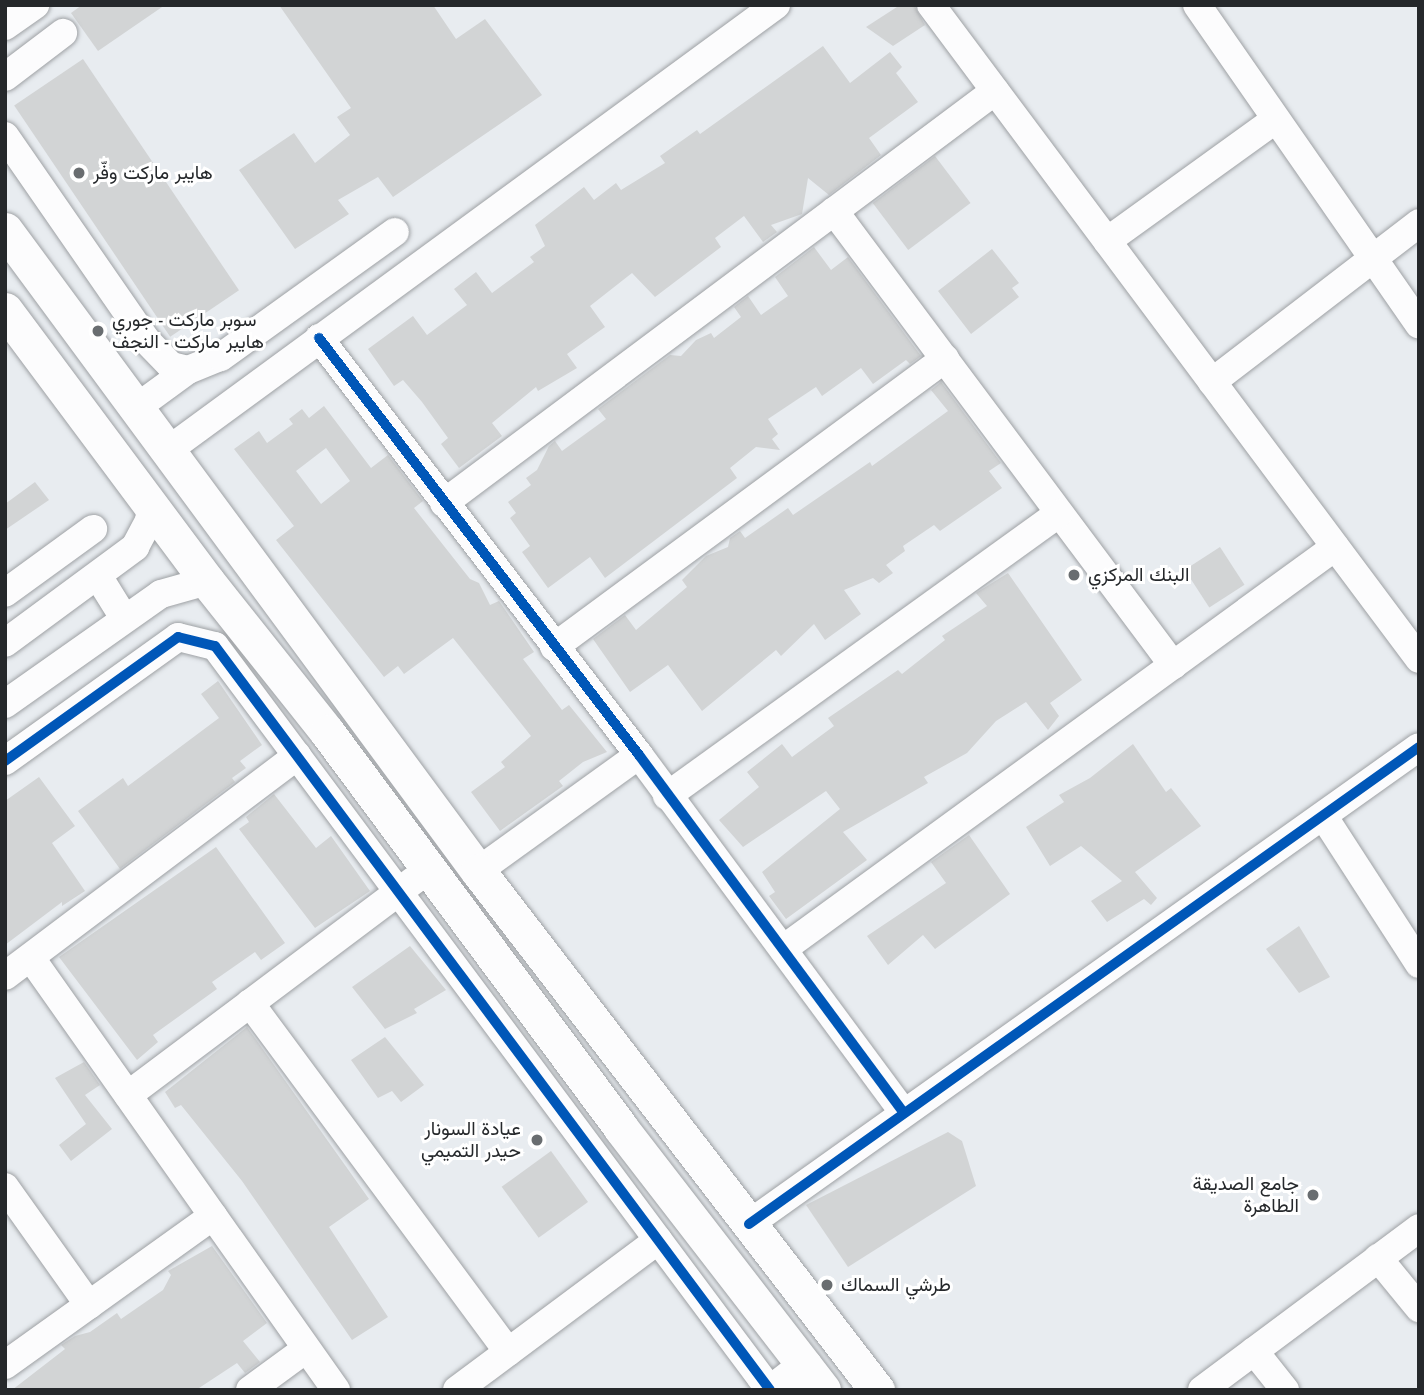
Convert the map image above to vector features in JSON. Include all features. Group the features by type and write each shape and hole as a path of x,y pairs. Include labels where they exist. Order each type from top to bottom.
{"main road":[{"path":"5,230 478,871 653,1103 877,1390"},
{"path":"5,310 207,581 327,732 620,1127 814,1378 772,1390"},
{"path":"620,1127 653,1103"}],"street":[{"path":"5,26 35,5"},
{"path":"167,451 776,5"},
{"path":"931,5 1419,659"},
{"path":"1197,5 1419,325"},
{"path":"5,77 63,33"},
{"path":"444,503 995,91"},
{"path":"1107,241 1276,119"},
{"path":"5,136 146,340 171,366 188,370"},
{"path":"834,211 1173,665"},
{"path":"1212,382 1419,223"},
{"path":"136,408 188,370 221,357 395,232"},
{"path":"319,338 639,755 904,1113"},
{"path":"554,647 945,359"},
{"path":"5,643 135,547 149,522 151,507"},
{"path":"667,796 1059,513"},
{"path":"5,593 93,528"},
{"path":"783,949 1335,547"},
{"path":"98,576 124,618"},
{"path":"5,704 124,618 172,589 207,581"},
{"path":"5,761 178,637 215,646 772,1390"},
{"path":"749,1224 1419,747"},
{"path":"478,871 639,755"},
{"path":"5,976 298,756"},
{"path":"1324,817 1419,964"},
{"path":"128,1095 427,870"},
{"path":"31,958 336,1390"},
{"path":"250,1003 508,1352"},
{"path":"5,1188 89,1305"},
{"path":"5,1365 213,1216"},
{"path":"1202,1390 1419,1228"},
{"path":"457,1390 658,1240"},
{"path":"1378,1258 1419,1308"},
{"path":"250,1390 306,1349"},
{"path":"1254,1351 1285,1390"}],"building":[{"path":"82,5 165,5 98,51 71,13"},
{"path":"279,5 433,5 456,39 485,19 542,95 393,197 378,177 338,200 349,214 295,249 239,170 294,133 315,163 350,135 337,117 351,108"},
{"path":"900,5 914,5 925,25 893,46 866,27"},
{"path":"823,46 850,83 890,52 902,67 896,73 918,102 869,138 881,155 829,195 808,178 802,214 771,225 777,232 763,242 744,216 715,238 721,247 655,297 632,273 590,306 605,327 567,354 577,368 538,391 536,387 492,423 502,436 459,468 441,444 448,438 422,402 403,380 394,386 368,349 413,316 427,335 467,305 454,289 476,272 492,293 534,262 530,257 545,246 535,225 584,187 594,200 616,183 621,190 665,163 660,156 697,130 700,134"},
{"path":"83,59 239,290 170,337 14,105"},
{"path":"935,156 971,203 908,250 873,203"},
{"path":"814,247 831,270 848,257 921,356 910,364 906,360 873,384 861,368 822,396 816,387 768,419 778,434 772,439 780,450 756,447 730,468 737,478 605,578 590,557 548,588 522,552 530,546 510,518 516,513 508,502 531,485 526,478 537,470 549,446 555,441 562,451 606,419 598,409 670,355 681,356 696,340 711,333 714,338 741,317 734,307 748,296 761,315 788,296 775,277"},
{"path":"992,249 1019,283 1012,288 1019,297 971,334 938,291"},
{"path":"941,382 1001,463 989,471 1002,488 940,531 934,525 903,546 905,551 886,565 893,573 879,583 873,578 844,590 861,614 825,640 814,624 781,656 776,650 702,711 668,665 630,692 593,639 625,615 636,630 687,587 682,580 706,556 728,547 730,538 740,531 745,538 788,508 793,515 870,462 872,466 948,411 931,390"},
{"path":"324,406 371,468 388,455 423,501 414,508 470,579 479,583 490,605 499,601 534,652 523,659 562,710 569,705 607,752 583,762 559,781 563,786 500,831 471,792 505,767 501,762 531,736 453,638 404,674 398,666 384,677 276,540 294,526 234,449 259,431 267,443 293,424 289,419 302,409 309,418","holes":["326,448 350,481 321,504 296,471"]},
{"path":"35,482 49,500 5,530 5,504"},
{"path":"1220,547 1245,585 1209,608 1185,570"},
{"path":"1008,573 1082,680 1050,703 1059,716 1048,730 1026,702 996,721 967,753 924,777 928,783 843,832 867,860 786,919 769,896 775,892 762,872 840,809 826,791 743,847 719,820 759,787 747,772 782,744 792,757 834,726 828,718 898,670 902,674 945,640 942,636 987,606 976,593"},
{"path":"218,681 262,745 240,761 246,768 232,778 235,782 120,869 78,811 123,778 128,786 219,718 201,694"},
{"path":"1133,744 1166,792 1171,788 1201,826 1135,872 1157,898 1151,905 1144,899 1107,922 1091,901 1122,881 1081,846 1050,866 1026,827 1064,802 1059,795 1090,778"},
{"path":"39,777 75,826 52,843 85,891 62,906 62,902 5,945 5,801"},
{"path":"274,794 316,848 331,836 370,891 315,928 239,829 249,822 246,817"},
{"path":"969,835 1010,894 935,949 923,935 888,965 867,936 946,883 931,862"},
{"path":"216,847 285,943 261,960 255,952 212,982 217,989 153,1035 158,1042 137,1060 59,957"},
{"path":"1299,926 1330,977 1299,993 1266,949"},
{"path":"410,946 446,990 414,1009 417,1013 385,1029 352,987"},
{"path":"247,1027 369,1199 329,1227 388,1317 352,1340 242,1181 181,1105 175,1108 165,1092"},
{"path":"385,1037 424,1085 401,1102 392,1091 378,1098 351,1060"},
{"path":"84,1062 100,1085 85,1095 112,1129 71,1161 59,1145 86,1124 55,1078"},
{"path":"948,1132 962,1141 976,1186 848,1267 806,1205"},
{"path":"551,1151 588,1202 539,1238 502,1187"},
{"path":"212,1246 267,1323 243,1341 260,1362 245,1373 237,1363 196,1390 12,1390 65,1349 61,1345 75,1336 90,1332 117,1313 121,1319 163,1290 171,1275 168,1271"}],"cycle path":[{"path":"319,338 639,755 904,1113"},
{"path":"5,761 178,637 215,646 770,1390"},
{"path":"749,1224 1419,747"}],"place":[{"name":"هايبر ماركت وفّر","path":"79,173"},
{"name":"سوبر ماركت - جوري هايبر ماركت - النجف","path":"98,331"},
{"name":"البنك المركزي","path":"1074,575"},
{"name":"عيادة السونار حيدر التميمي","path":"537,1140"},
{"name":"جامع الصديقة الطاهرة","path":"1313,1195"},
{"name":"طرشي السماك","path":"827,1285"}]}
